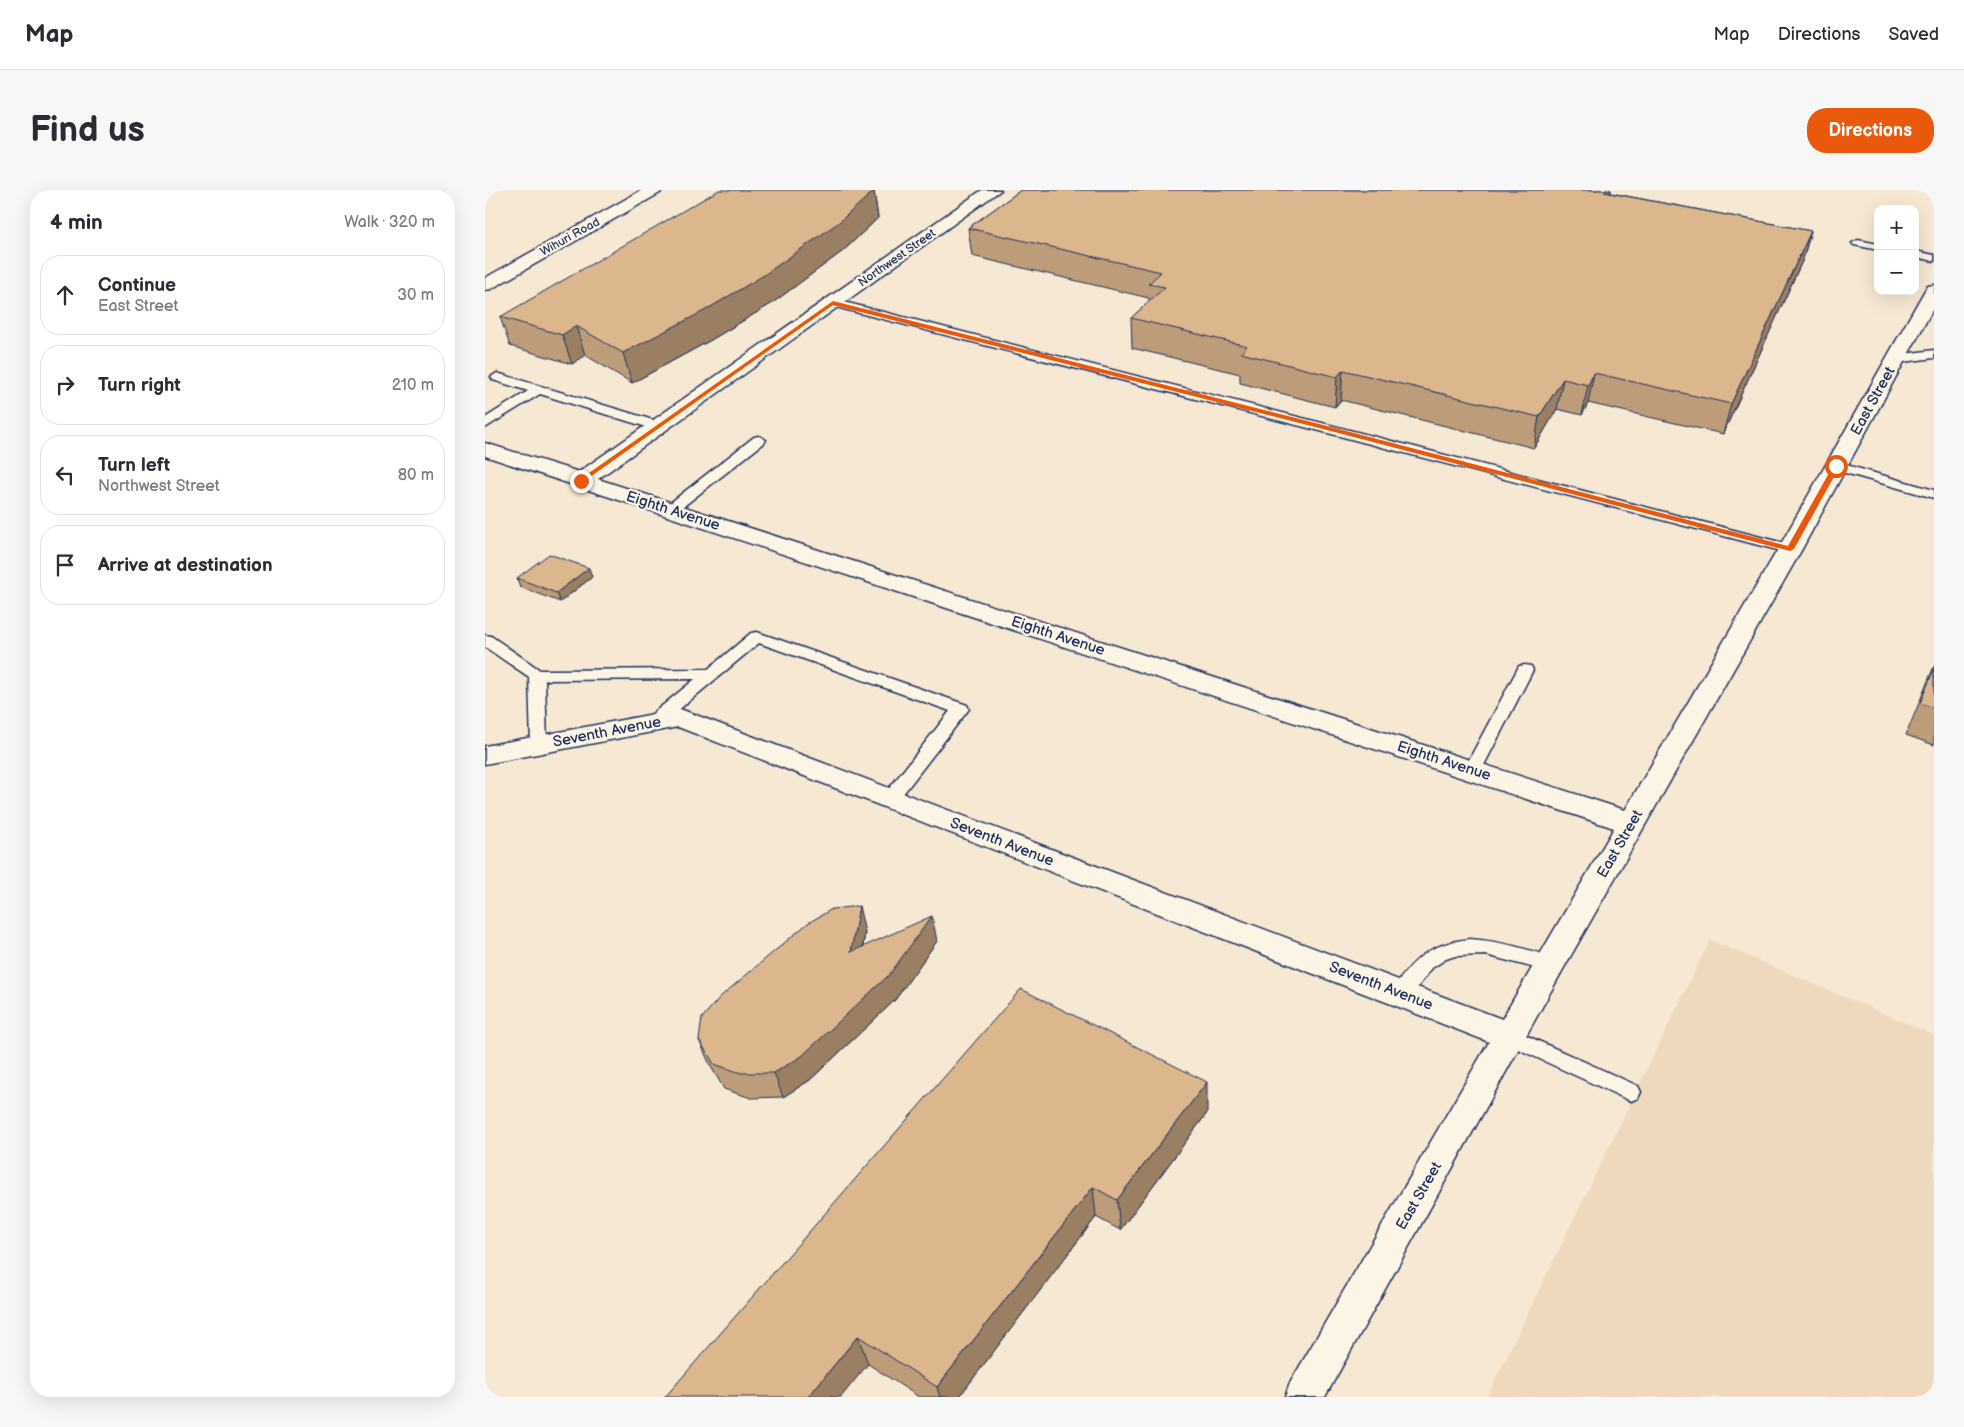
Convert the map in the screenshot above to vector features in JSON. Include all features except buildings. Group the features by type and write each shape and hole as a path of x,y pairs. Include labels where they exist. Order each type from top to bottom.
{"street":[{"name":"Wihuri Road","path":"485,285 654,190"},
{"name":"Northwest Street","path":"581,481 993,190"},
{"name":"East Street","path":"1304,1397 1790,549 1934,290"},
{"name":"Eighth Avenue","path":"485,449 1632,823"},
{"name":"Seventh Avenue","path":"485,755 679,718 1510,1036"}],"lane":[{"path":"1858,244 1874,246"},
{"path":"1919,255 1934,258"},
{"path":"833,303 1790,549"},
{"path":"1896,359 1934,354"},
{"path":"497,377 658,426"},
{"path":"485,424 539,390"},
{"path":"669,510 759,440"},
{"path":"1836,466 1934,494"},
{"path":"652,723 757,637 961,709 890,799"},
{"path":"485,640 537,675 714,674"},
{"path":"1472,771 1525,670"},
{"path":"537,675 539,745"},
{"path":"1401,994 1425,962 1442,952 1464,946 1494,948 1551,964"},
{"path":"1510,1036 1631,1092"}],"shaded area":[{"path":"1710,940 1934,1035 1934,1397 1487,1397"}],"route":[{"path":"581,481 833,303 1790,549 1836,466"}]}
